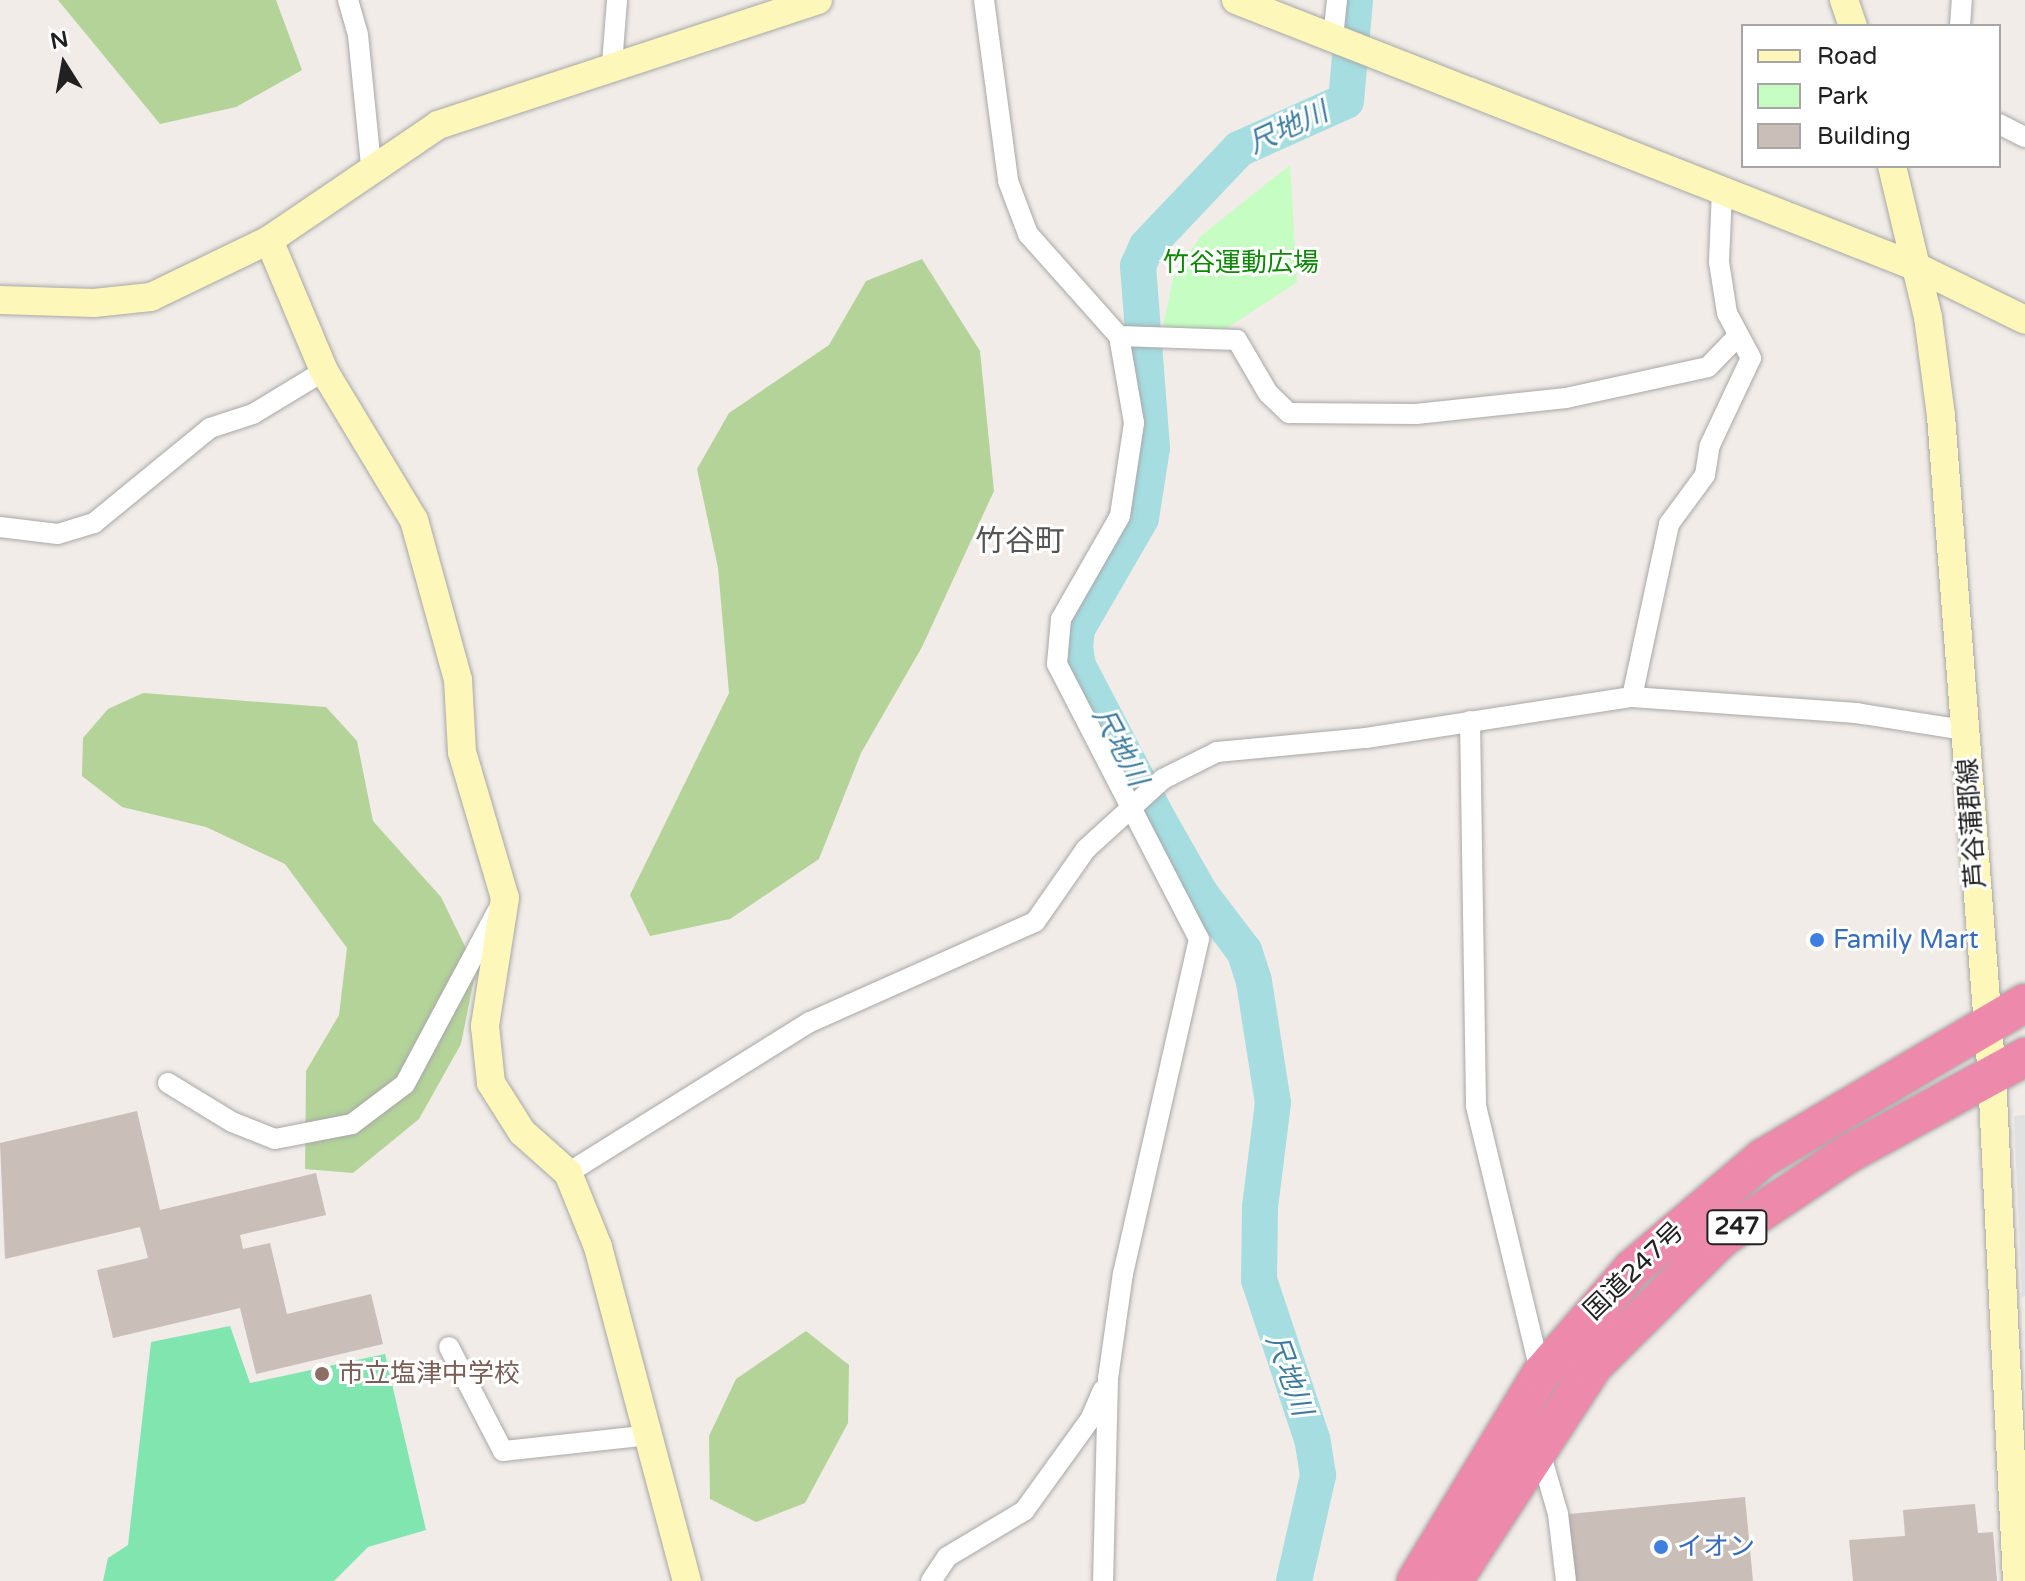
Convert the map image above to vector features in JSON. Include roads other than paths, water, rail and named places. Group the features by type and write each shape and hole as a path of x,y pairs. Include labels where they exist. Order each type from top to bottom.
{"highway":[{"name":"国道247号","path":"1416,1581 1541,1374 1632,1269 1732,1185 1815,1124 2025,1003"},
{"path":"1988,1024 1998,1035 2025,1031"},
{"name":"国道247号","path":"1453,1581 1537,1444 1593,1366 1722,1238 1848,1154 2025,1057"},
{"name":"247","path":"1732,1185 1779,1167 1942,1077 1978,1065 1992,1077"}],"street":[{"path":"348,0 358,35 371,165"},
{"path":"612,64 617,0"},
{"path":"984,0 1008,181 1028,234 1123,336 1134,423 1120,516 1055,640 1057,664 1199,939 1123,1273 1108,1379 1103,1581"},
{"path":"1236,0 1917,267 2025,320"},
{"path":"1336,39 1337,0"},
{"path":"1844,0 1852,24"},
{"path":"1960,24 1962,0"},
{"path":"0,300 94,303 151,297 269,240 371,165 438,125 612,64 809,1"},
{"path":"2001,125 2025,137"},
{"name":"芦谷蒲郡線","path":"1892,168 1917,267 1941,416 1992,1077 2017,1581"},
{"path":"1632,697 1669,524 1705,475 1710,445 1751,358 1737,337 1719,262 1722,191"},
{"path":"269,240 324,371 414,520 455,667 462,752 505,898 485,1026 491,1083 522,1132 568,1173 598,1247 651,1435 687,1581"},
{"path":"1123,336 1151,341 1217,335 1237,340 1268,393 1289,413 1416,414 1566,398 1708,367 1737,337"},
{"path":"0,527 58,534 94,523 210,428 253,414 324,371"},
{"path":"568,1173 810,1022 1035,922 1086,849 1187,763 1217,752 1470,721 1632,697 1856,713 1965,730"},
{"path":"1470,721 1476,1106 1541,1374"},
{"path":"168,1083 232,1122 275,1139 352,1124 405,1084 505,898"},
{"path":"449,1347 503,1451 651,1435"},
{"path":"931,1581 947,1557 1024,1511 1091,1418 1108,1379"},
{"path":"1537,1444 1558,1514 1566,1581"}],"waterway":[{"name":"尺地川","path":"1294,1581 1318,1475 1312,1439 1259,1280 1260,1207 1273,1103 1254,981 1244,951 1200,893 1158,819 1078,666 1075,647 1077,629 1141,518 1152,448 1138,266 1147,246 1239,149 1346,101 1355,0"}],"place":[{"name":"Family Mart","path":"1817,940"},
{"name":"市立塩津中学校","path":"322,1374"},
{"name":"イオン","path":"1661,1547"}],"district":[{"name":"竹谷町","path":"1020,542"}],"park label":[{"name":"竹谷運動広場","path":"1241,263"}]}
